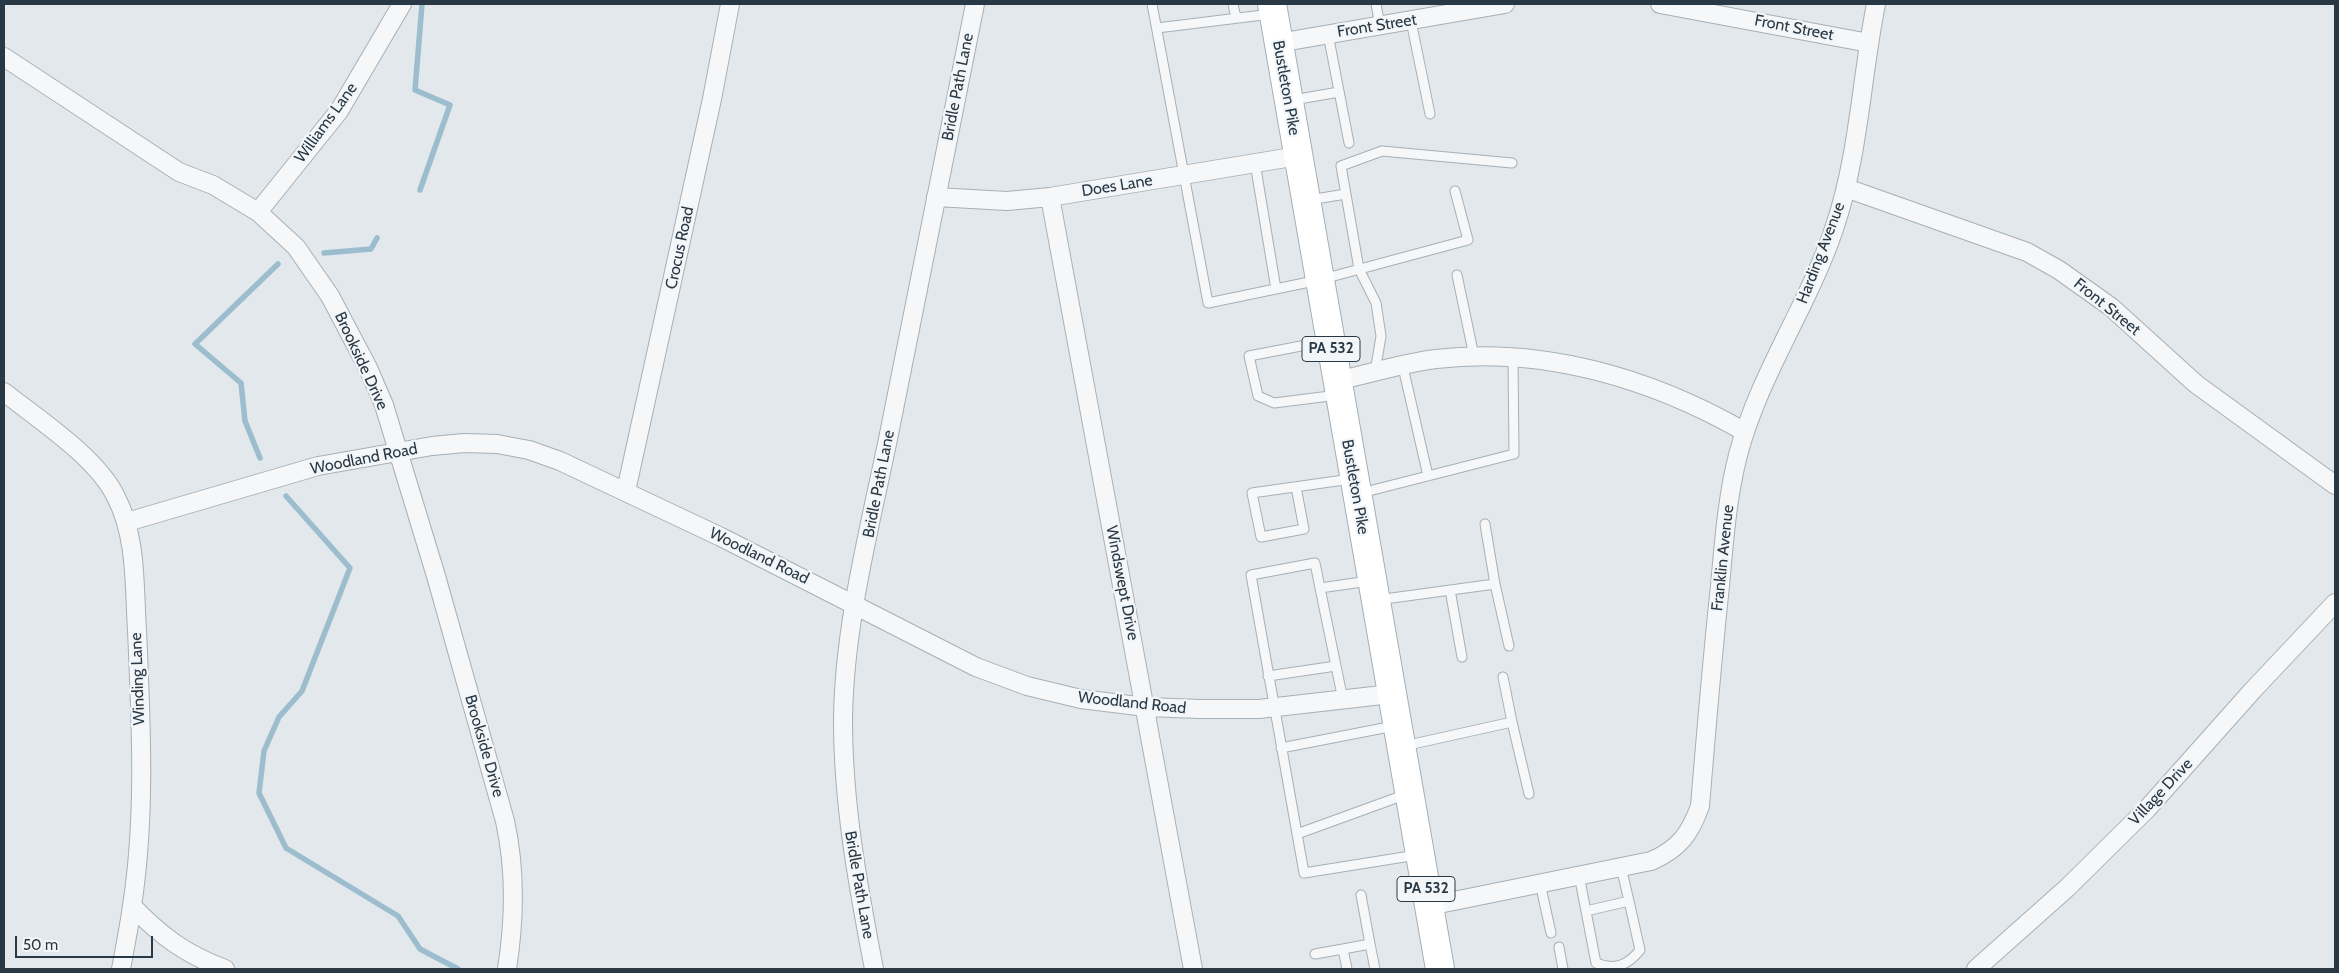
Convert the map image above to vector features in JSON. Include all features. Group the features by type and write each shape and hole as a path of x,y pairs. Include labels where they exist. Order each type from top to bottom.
{"main road":[{"name":"Bustleton Pike","path":"1272,9 1440,969"}],"street":[{"name":"Williams Lane","path":"258,212 339,111 402,4"},
{"name":"Crocus Road","path":"626,491 712,99 730,4"},
{"name":"Bridle Path Lane","path":"874,969 850,833 843,719 846,662 975,4"},
{"name":"Front Street","path":"1278,43 1505,4"},
{"name":"Front Street","path":"1660,4 1870,43"},
{"name":"Harding Avenue","path":"1745,432 1756,402 1815,275 1834,229 1846,188 1876,4"},
{"name":"Brookside Drive","path":"4,57 179,172 213,185 258,212 296,247 330,296 368,368 384,405 436,576 510,846 514,903 513,928 506,969"},
{"name":"Does Lane","path":"936,197 1007,201 1050,196 1298,156"},
{"name":"Front Street","path":"1846,188 2027,252 2059,270 2111,306 2204,390 2335,485"},
{"name":"Windswept Drive","path":"1050,196 1193,969"},
{"path":"1337,388 1375,373 1435,359 1474,356 1512,358 1590,369 1622,377 1682,399 1745,432"},
{"name":"Winding Lane","path":"4,392 85,457 99,471 116,496 127,522 132,549 140,698 141,791 132,906 121,969"},
{"name":"Franklin Avenue","path":"1429,906 1651,861 1665,855 1685,837 1693,826 1700,806 1727,514 1736,464 1745,432"},
{"name":"Woodland Road","path":"127,522 318,466 464,443 497,444 529,450 560,461 626,491 976,667 1054,694 1146,707 1200,709 1274,707 1392,694"},
{"name":"Village Drive","path":"1976,969 2067,888 2147,809 2253,690 2335,603"},
{"path":"132,906 156,931 178,947 201,960 224,969"}],"lane":[{"path":"1152,4 1186,174 1208,303 1320,280 1468,240 1455,191"},
{"path":"1233,4 1236,18"},
{"path":"1376,4 1380,26"},
{"path":"1157,28 1236,18 1272,9"},
{"path":"1411,21 1430,114"},
{"path":"1328,34 1349,143"},
{"path":"1288,100 1339,92"},
{"path":"1375,373 1381,336 1376,304 1359,269 1341,166 1382,152 1512,163"},
{"path":"1255,163 1276,289"},
{"path":"1306,201 1346,194"},
{"path":"1457,274 1474,356"},
{"path":"1329,341 1249,356 1258,396 1274,403 1337,388"},
{"path":"1296,487 1304,529 1261,537 1252,493 1296,487 1355,487 1428,476 1514,454 1512,358"},
{"path":"1402,366 1428,476"},
{"path":"1485,524 1495,584 1509,646"},
{"path":"1343,700 1315,563 1251,575 1304,873 1420,855"},
{"path":"1320,588 1450,590 1495,584"},
{"path":"1450,590 1462,657"},
{"path":"1268,676 1336,666"},
{"path":"1503,677 1529,794"},
{"path":"1281,748 1512,722"},
{"path":"1297,834 1410,793"},
{"path":"1579,875 1596,963 1608,967 1630,962 1640,950 1621,867"},
{"path":"1540,883 1552,933"},
{"path":"1361,895 1375,969"},
{"path":"1586,911 1629,901"},
{"path":"1315,954 1370,944"},
{"path":"1559,946 1564,969"},
{"path":"1343,949 1347,969"}],"waterway":[{"path":"420,190 450,105 415,90 422,4"},
{"path":"324,253 371,249 377,238"},
{"path":"260,458 245,421 241,383 195,344 278,264"},
{"path":"286,496 350,568 302,691 279,717 264,751 259,793 286,848 398,916 420,949 458,969"}]}
